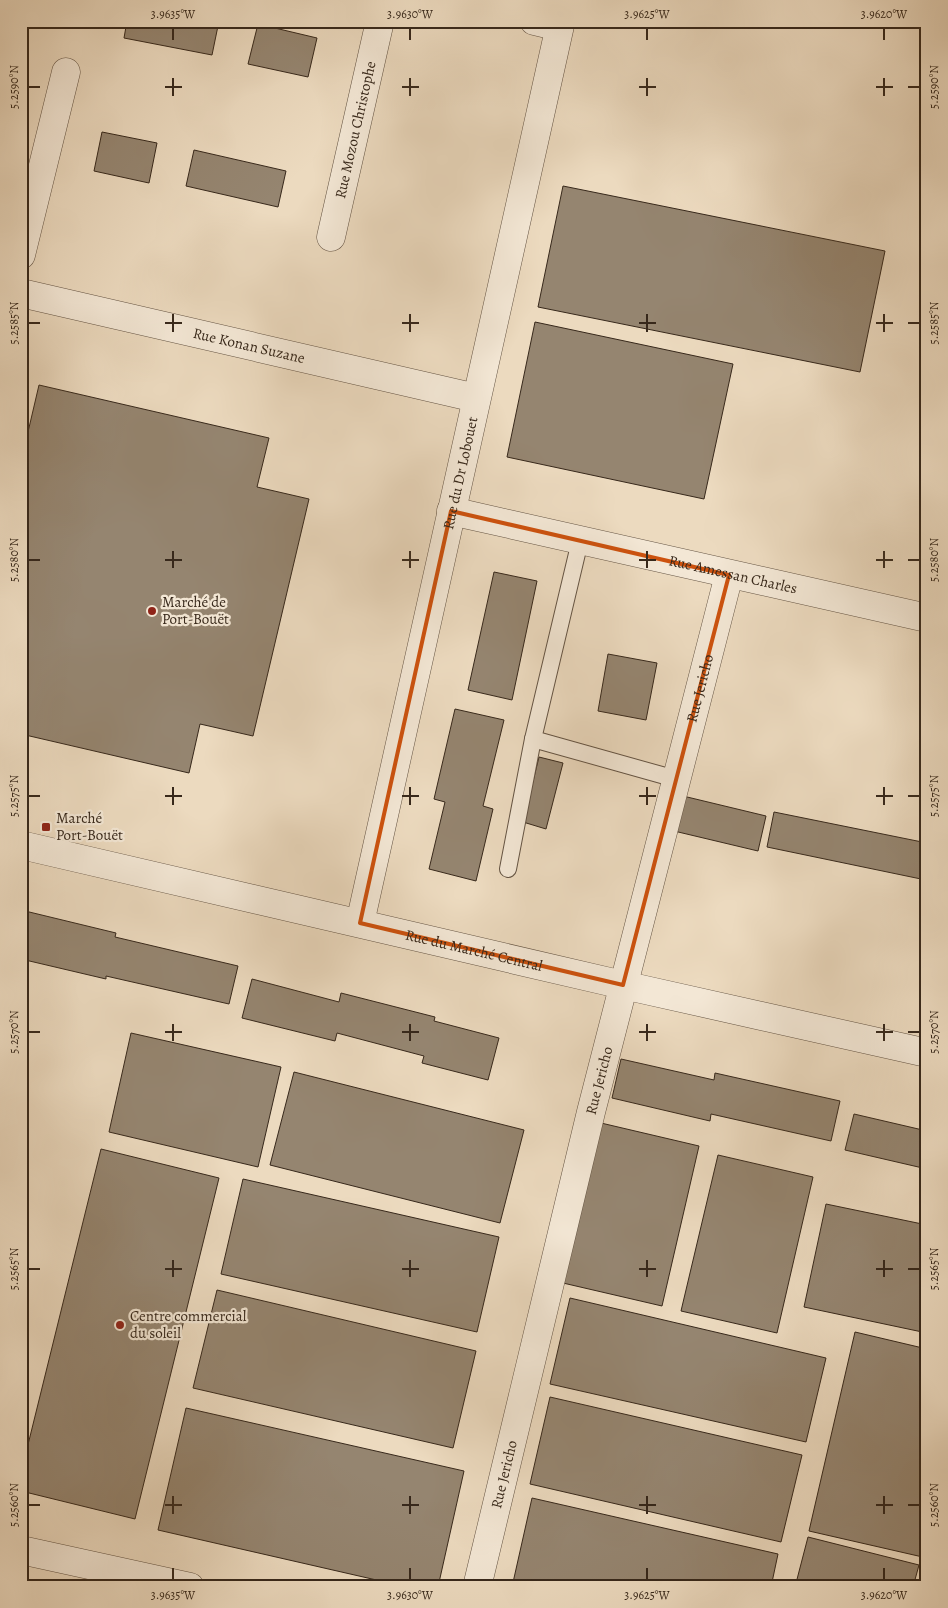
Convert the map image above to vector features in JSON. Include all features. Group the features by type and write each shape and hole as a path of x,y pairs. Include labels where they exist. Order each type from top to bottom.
{"street":[{"name":"Rue Mozou Christophe","path":"331,237 380,21"},
{"name":"Rue du Dr Lobouet","path":"360,923 476,398 551,23"},
{"path":"21,255 66,72"},
{"name":"Rue Konan Suzane","path":"21,293 476,398"},
{"name":"Rue Amessan Charles","path":"451,511 927,618"},
{"name":"Rue Jericho","path":"477,1587 623,985 729,575"},
{"name":"Rue du Marché Central","path":"21,846 927,1053"},
{"path":"21,1550 190,1587"}],"lane":[{"path":"508,869 533,739 580,541"},
{"path":"533,739 676,779"}],"highlighted area":[{"path":"451,511 729,575 623,985 360,923"}],"building":[{"path":"127,21 219,21 212,55 124,38"},
{"path":"258,24 317,38 308,77 248,64"},
{"path":"102,132 157,143 149,183 94,171"},
{"path":"194,150 286,171 278,207 186,186"},
{"path":"563,186 885,251 860,372 538,307"},
{"path":"535,322 733,364 704,499 507,457"},
{"name":"Marché de Port-Bouët","path":"39,385 269,438 257,487 309,499 253,736 200,724 189,773 21,734 21,430 28,432"},
{"path":"494,572 537,581 512,700 468,690"},
{"path":"608,654 657,663 646,720 598,711"},
{"path":"455,709 504,720 483,806 493,809 476,881 429,869 445,802 434,799"},
{"path":"539,757 563,763 546,829 523,822"},
{"path":"683,796 766,816 758,851 674,831"},
{"path":"774,812 927,843 921,879 767,847"},
{"path":"21,910 116,933 115,937 238,966 229,1004 106,976 106,979 21,959"},
{"path":"252,979 339,1002 341,993 435,1017 434,1021 499,1038 488,1080 422,1063 424,1056 337,1033 335,1041 242,1018"},
{"path":"131,1033 281,1067 258,1167 109,1132"},
{"path":"621,1059 714,1080 715,1073 840,1101 831,1141 711,1114 710,1121 612,1098"},
{"path":"294,1072 524,1130 500,1223 270,1165"},
{"path":"854,1114 927,1131 927,1169 845,1150"},
{"path":"601,1123 699,1146 662,1306 563,1283"},
{"name":"Centre commercial du soleil","path":"101,1149 219,1178 135,1519 21,1491 21,1473"},
{"path":"718,1155 813,1177 777,1333 681,1311"},
{"path":"243,1179 499,1237 477,1332 221,1274"},
{"path":"826,1204 927,1225 927,1333 804,1307"},
{"path":"217,1290 476,1351 453,1448 193,1388"},
{"path":"570,1298 826,1358 806,1442 550,1384"},
{"path":"855,1332 927,1349 927,1558 809,1531"},
{"path":"550,1397 802,1455 781,1542 530,1484"},
{"path":"186,1408 464,1471 438,1587 407,1587 158,1530"},
{"path":"532,1498 778,1554 771,1587 512,1587"},
{"path":"808,1537 919,1565 913,1587 795,1587"}],"place":[{"name":"Marché de Port-Bouët","path":"152,611"},
{"name":"Marché Port-Bouët","path":"46,827"},
{"name":"Centre commercial du soleil","path":"120,1325"}]}
